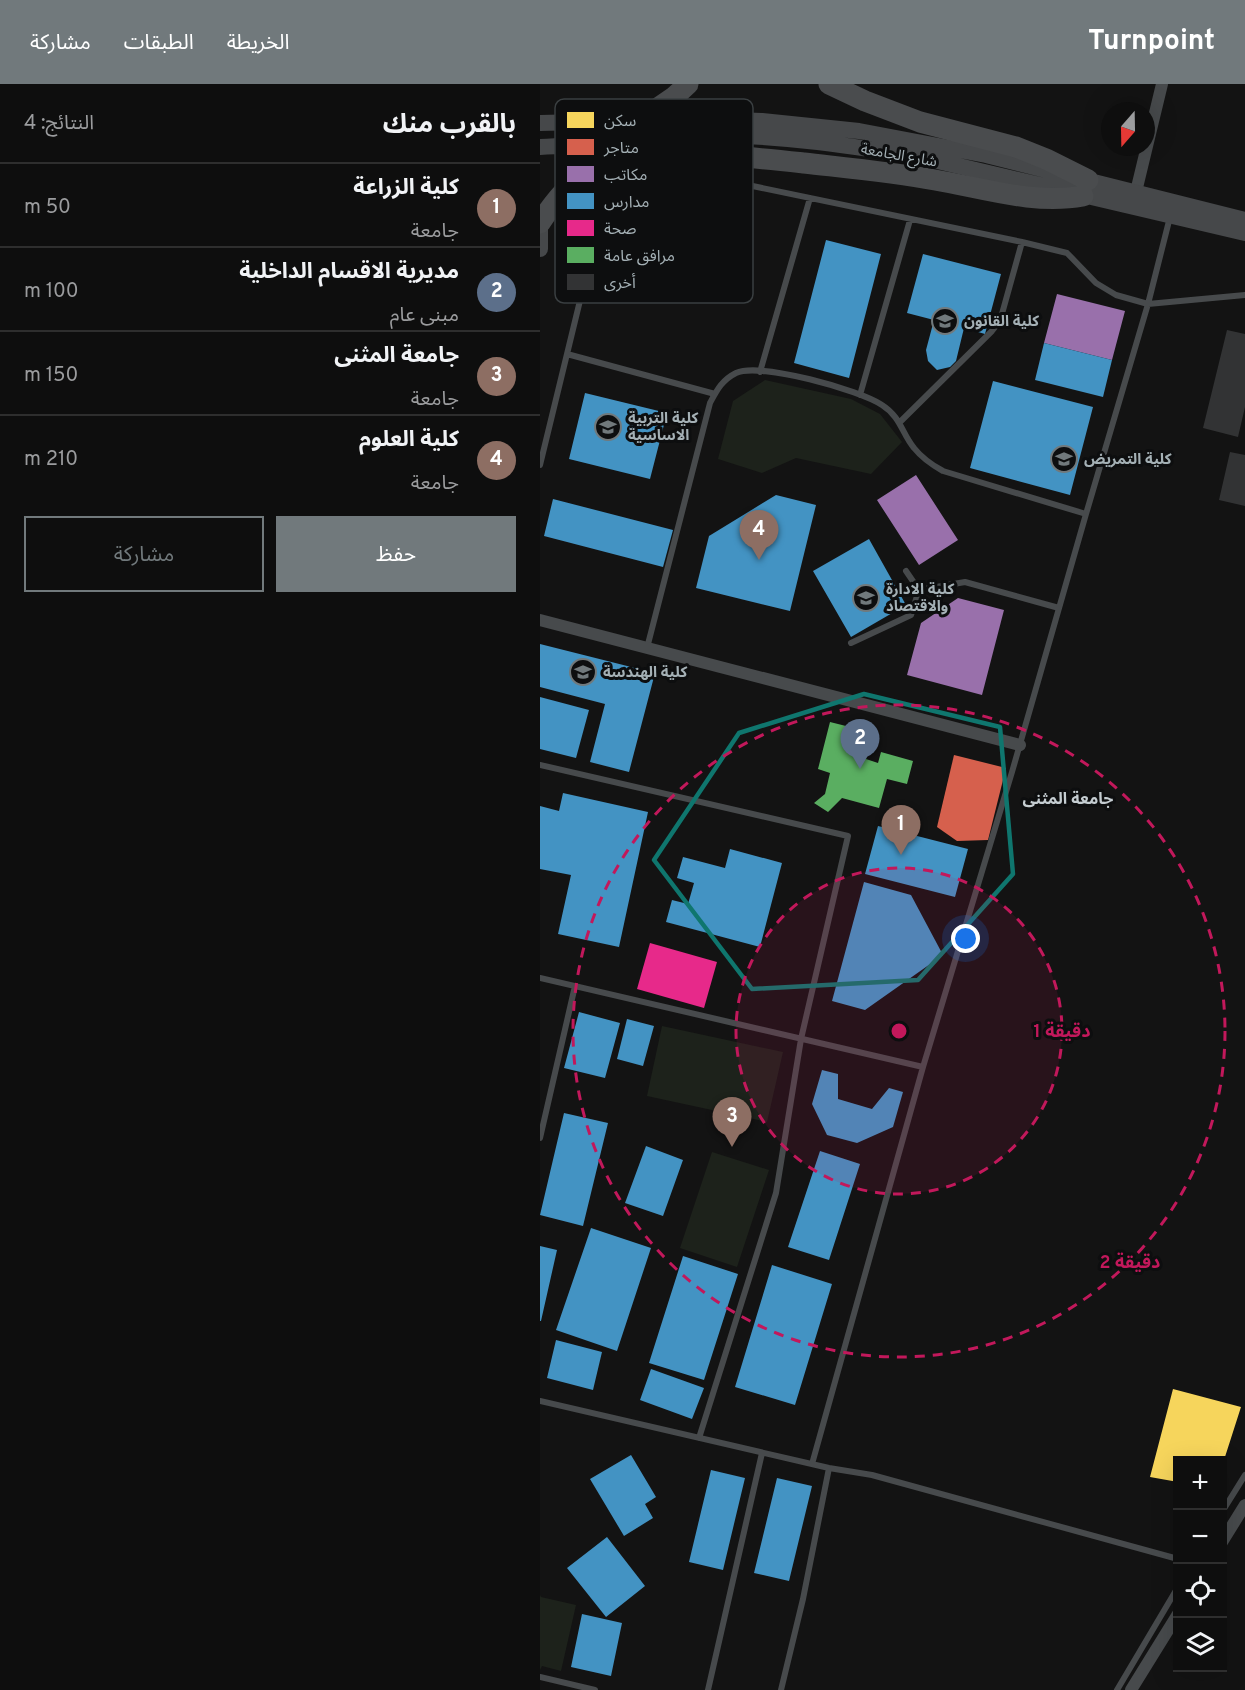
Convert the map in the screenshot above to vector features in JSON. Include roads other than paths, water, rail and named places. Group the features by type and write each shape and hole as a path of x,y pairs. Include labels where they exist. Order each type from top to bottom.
{"highway":[{"path":"671,99 688,84"},
{"path":"753,158 922,178 1005,194 1049,199 1066,199 1085,188 1046,159 1016,147 911,119 829,84"},
{"path":"540,225 555,203"}],"main road":[{"path":"753,121 860,131 986,155 1085,188 1172,209 1245,220"},
{"name":"شارع الجامعة","path":"753,137 791,139 929,159 1085,188"},
{"path":"1172,209 1245,233"},
{"path":"540,225 540,249"}],"street":[{"path":"1134,200 1162,84"},
{"path":"540,620 1020,745"},
{"path":"1227,1534 1245,1505"},
{"path":"1131,1690 1176,1618"}],"lane":[{"path":"753,186 1067,253 1096,283 1116,295 1148,304 1245,295"},
{"path":"760,372 810,198"},
{"path":"812,1464 923,1067 1020,745 1148,304 1172,209"},
{"path":"860,395 910,220"},
{"path":"900,422 1000,321 1022,242"},
{"path":"540,465 579,303"},
{"path":"567,354 715,394"},
{"path":"647,648 710,403 721,383 738,372 773,372 819,381 860,395 883,405 900,422 913,447 929,463 943,471 1086,514"},
{"path":"906,571 919,590"},
{"path":"919,590 965,582 1059,608"},
{"path":"851,643 911,615 919,590"},
{"path":"540,765 848,836 801,1039 776,1193 699,1438"},
{"path":"540,978 923,1067"},
{"path":"540,1138 575,986"},
{"path":"540,1401 829,1468 872,1475 1173,1558"},
{"path":"708,1690 762,1452"},
{"path":"781,1690 804,1599 829,1478 829,1468"},
{"path":"1223,1510 1245,1475"},
{"path":"1117,1690 1173,1595"},
{"path":"540,1677 595,1690"}],"place":[{"name":"كلية القانون","path":"945,321"},
{"name":"كلية التربية الاساسية","path":"608,427"},
{"name":"كلية التمريض","path":"1064,459"},
{"name":"كلية العلوم","path":"759,560"},
{"name":"كلية الادارة والاقتصاد","path":"866,598"},
{"name":"كلية الهندسة","path":"583,672"},
{"name":"مديرية الاقسام الداخلية","path":"860,769"},
{"name":"كلية الزراعة","path":"901,855"},
{"name":"جامعة المثنى","path":"732,1147"}],"district":[{"name":"جامعة المثنى","path":"1068,798"}]}
